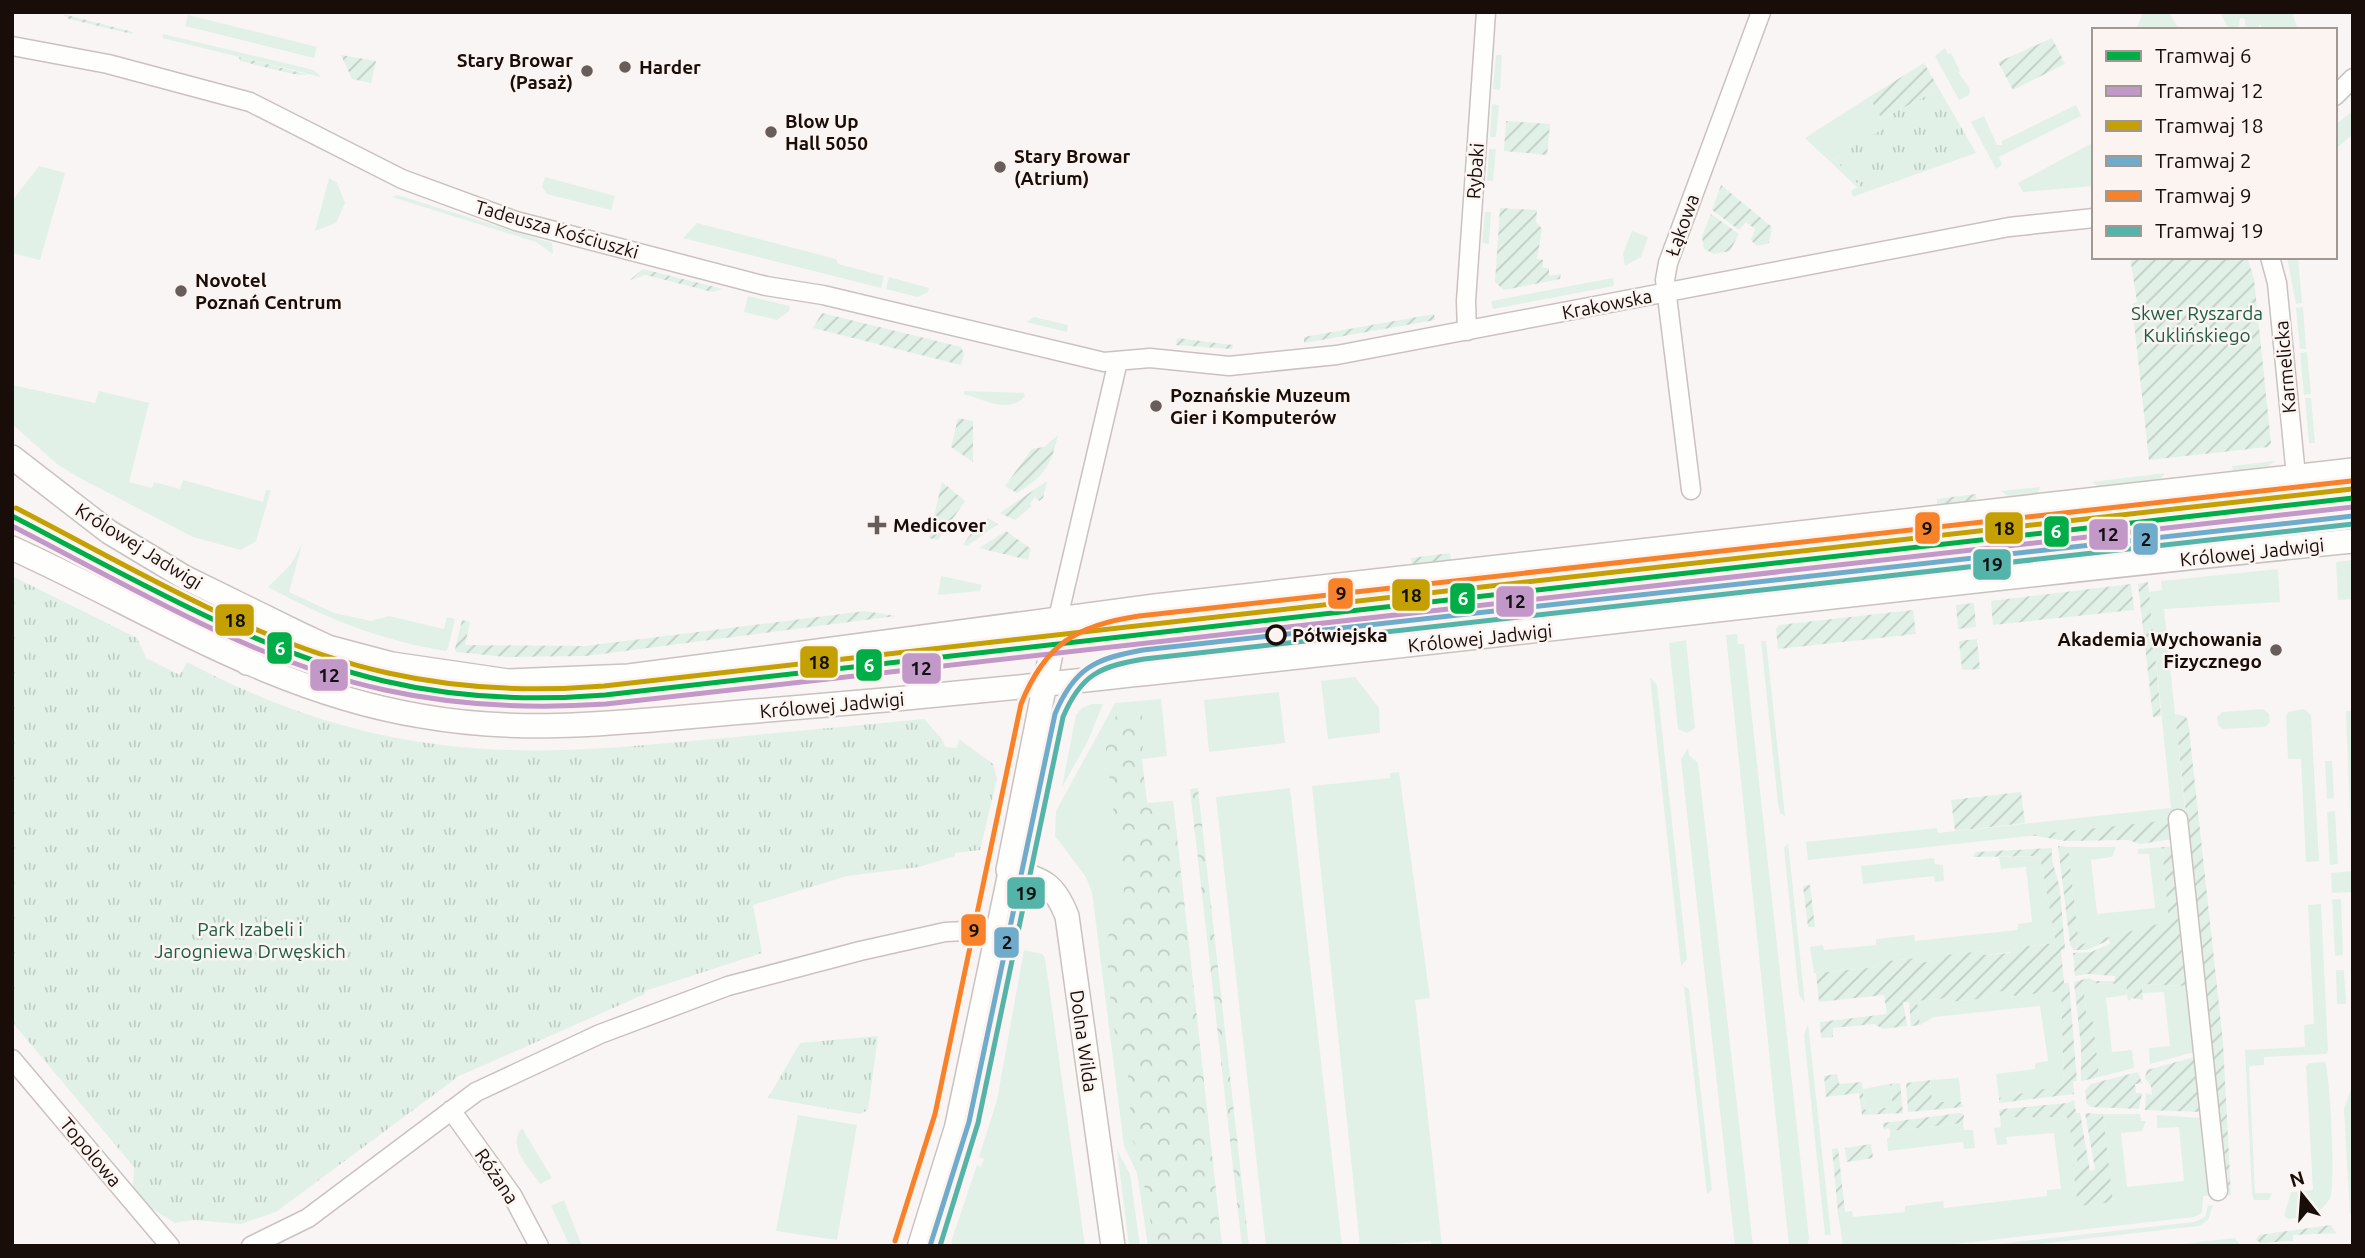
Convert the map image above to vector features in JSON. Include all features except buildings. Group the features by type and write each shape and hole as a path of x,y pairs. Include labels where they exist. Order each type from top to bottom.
{"street":[{"name":"Rybaki","path":"1467,331 1466,301 1486,12"},
{"name":"Łąkowa","path":"1690,490 1665,293 1668,263 1761,12"},
{"name":"Tadeusza Kościuszki","path":"12,46 108,64 250,102 402,179 516,221 766,286 823,295 1090,361 1118,361"},
{"path":"2337,94 2353,79"},
{"name":"Krakowska","path":"1118,361 1150,358 1229,366 1303,360 2009,227 2092,218"},
{"name":"Karmelicka","path":"2271,259 2277,283 2296,477"},
{"path":"917,1246 954,1127 1054,649 1058,618 1118,361"},
{"name":"Królowej Jadwigi","path":"12,457 109,532 184,577 328,647 433,673 508,681 629,676 1058,618 2353,470"},
{"name":"Królowej Jadwigi","path":"12,548 297,685 385,710 525,728 581,727 1046,685 2353,541"},
{"path":"247,663 262,616"},
{"path":"2178,819 2218,1191"},
{"name":"Dolna Wilda","path":"1007,870 1047,883 1059,896 1067,916 1113,1246"},
{"path":"251,1246 308,1218 452,1110 505,1077 600,1034 729,986 945,932 965,931 994,938"},
{"name":"Topolowa","path":"12,1059 170,1246"},
{"name":"Różana","path":"452,1110 512,1195 538,1246"}],"green space":[{"path":"2143,12 2169,12 2178,28 2137,28"},
{"path":"2220,12 2292,12 2297,28 2262,28 2261,24 2252,28 2245,26 2245,19 2240,18 2239,26 2228,28"},
{"path":"63,14 133,32 132,34 69,19"},
{"path":"188,15 317,47 314,58 185,26"},
{"path":"163,34 314,70 321,77 162,38"},
{"path":"2052,38 2065,64 2013,90 1998,62"},
{"path":"1945,48 1948,54 1951,53 1960,71 1958,72 1970,89 1969,95 1959,100 1935,56"},
{"path":"341,55 376,61 371,83 352,79"},
{"path":"1496,55 1502,55 1500,90 1493,89"},
{"path":"239,57 309,75 298,75 240,61"},
{"path":"1924,63 1939,89 1882,119 1869,97"},
{"path":"1939,89 1976,153 1866,192 1834,159 1886,127 1882,119"},
{"path":"1869,97 1887,127 1834,159 1866,192 1853,197 1851,191 1857,187 1805,138"},
{"path":"1492,104 1499,105 1496,137 1490,137"},
{"path":"2076,105 2081,116 1999,157 2002,165 1996,169 1971,122 1984,116 1997,145 2002,145 2002,141"},
{"path":"2353,111 2353,134 2337,148 2337,123"},
{"path":"1506,121 1550,124 1547,155 1504,151"},
{"path":"2092,143 2092,186 2023,192 2018,183"},
{"path":"1489,149 1496,149 1493,181 1487,181"},
{"path":"39,166 65,173 40,260 12,253 12,201"},
{"path":"545,177 615,196 611,210 547,194 542,187"},
{"path":"329,178 337,183 345,203 336,223 315,231"},
{"path":"1721,185 1772,227 1769,243 1757,246 1751,240 1755,229 1746,222 1739,230 1712,210"},
{"path":"397,195 552,243 553,254 536,242 392,197"},
{"path":"1500,208 1537,210 1536,222 1542,229 1537,259 1543,260 1543,268 1549,268 1549,276 1561,274 1560,279 1504,290 1495,282"},
{"path":"1485,212 1491,212 1489,244 1482,243"},
{"path":"1711,214 1739,234 1730,251 1714,254 1704,249 1702,236"},
{"path":"697,223 836,259 838,264 884,276 881,288 683,238"},
{"path":"1632,231 1648,237 1641,257 1625,266 1623,253"},
{"name":"Skwer Ryszarda Kuklińskiego","path":"2130,259 2248,259 2254,279 2271,443 2268,447 2149,460 2132,304 2137,302"},
{"path":"2287,259 2298,259 2302,303 2296,304"},
{"path":"643,269 723,289 712,292 646,275 630,280"},
{"path":"889,277 929,288 928,292 918,297 886,289"},
{"path":"1613,278 1614,286 1493,309 1491,301"},
{"path":"748,296 790,306 789,311 777,320 744,312"},
{"path":"2303,307 2306,349 2300,349 2296,308"},
{"path":"822,313 961,347 964,354 961,365 813,328"},
{"path":"1434,314 1435,320 1304,343 1304,337"},
{"path":"1034,317 1068,325 1067,332 1026,322"},
{"path":"1177,338 1233,345 1232,349 1176,345"},
{"path":"2307,352 2311,394 2304,395 2300,353"},
{"path":"12,385 95,403 99,391 149,403 129,482 152,488 154,482 180,489 183,480 263,502 266,490 271,490 256,541 241,550 193,537 57,464 12,424"},
{"path":"964,391 1024,393 1025,396 1019,402 1004,405 964,394"},
{"path":"2305,398 2311,398 2315,443 2309,443"},
{"path":"958,418 973,421 973,462 951,447"},
{"path":"1058,435 1049,463 1034,481 1017,493 1005,486 1032,449 1044,447"},
{"path":"2275,461 2264,469 2233,473 2232,466"},
{"path":"2165,473 2158,482 2100,488 2092,482"},
{"path":"1047,481 1043,498 1039,501 1035,497 1030,504 1032,506 1015,520 1000,513"},
{"path":"942,482 965,501 938,540 929,538"},
{"path":"2040,487 2037,495 2011,498 2001,491"},
{"path":"2353,489 2353,494 1307,611 1306,600 1370,597"},
{"path":"1976,494 1976,501 1937,505 1937,499"},
{"path":"2353,515 2353,520 1390,629 1311,644 1310,633 1313,632"},
{"path":"988,518 998,524 967,546 963,545 978,523 982,526"},
{"path":"1006,531 1031,549 1028,560 979,548"},
{"path":"302,544 289,592 334,613 371,621 389,616 444,629 447,617 455,619 446,651 398,641 354,627 268,587 291,564"},
{"path":"1450,553 1451,560 1412,564 1411,558"},
{"path":"2353,560 2353,599 2338,600 2336,562"},
{"path":"2278,569 2280,602 2164,609 2186,819 1808,860 1806,842 1937,828 1938,833 2171,808 2149,592 2162,590 2161,581"},
{"name":"Park Izabeli i Jarogniewa Drwęskich","path":"12,576 137,638 146,658 180,675 187,662 248,691 311,716 409,740 508,750 572,750 924,719 942,739 945,747 957,748 959,739 993,764 997,779 980,850 955,853 955,856 919,867 847,876 753,905 762,953 645,991 645,994 459,1076 276,1212 241,1224 193,1220 175,1223 151,1208 133,1187 134,1167 12,1022"},
{"path":"941,576 982,585 980,591 938,595"},
{"path":"2148,582 2161,716 2153,717 2138,584"},
{"path":"2131,584 2134,610 1993,625 1991,601"},
{"path":"1974,603 1976,627 1958,629 1956,605"},
{"path":"1913,610 1916,634 1778,649 1776,629 1779,625"},
{"path":"865,611 896,616 586,656 506,657 456,652 455,649 462,620 470,622 465,645 585,646"},
{"path":"1737,634 1738,644 1744,644 1809,1238 1807,1246 1789,1246 1726,635"},
{"path":"1977,639 1980,669 1962,670 1959,641"},
{"path":"1686,640 1695,728 1687,733 1678,729 1669,643"},
{"path":"990,641 991,645 923,653 923,650"},
{"path":"1761,641 1766,641 1785,816 1780,813 1778,804"},
{"path":"1355,677 1379,708 1380,733 1328,739 1321,681"},
{"path":"1650,677 1657,685 1687,959 1681,966"},
{"path":"1279,692 1285,743 1209,752 1204,700"},
{"path":"1161,699 1167,756 1142,759 1147,803 1173,801 1222,1246 1148,1246 1137,1173 1124,1146 1092,892 1086,877 1055,836 1056,811 1115,703"},
{"path":"1103,704 1087,743 1062,787 1076,715 1082,708"},
{"path":"2263,709 2269,714 2270,722 2265,727 2223,729 2218,725 2217,717 2222,712"},
{"path":"2304,709 2311,715 2319,861 2306,862 2301,759 2288,759 2286,717 2288,712"},
{"path":"1132,710 1141,714 1144,723 1142,759 1147,804 1173,801 1222,1246 1155,1246 1140,1163 1132,1137 1128,1075 1112,1022 1106,942 1124,892 1104,734 1117,715"},
{"path":"2346,711 2353,711 2353,864 2352,864"},
{"path":"2175,714 2185,716 2188,720 2223,1042 2231,1195 2228,1195"},
{"path":"1688,748 1689,755 1698,763 1753,1246 1735,1246 1681,759"},
{"path":"2325,761 2332,761 2334,798 2327,799"},
{"path":"1399,772 1430,998 1415,1000 1442,1246 1432,1246 1431,1241 1360,1246 1312,786 1390,778 1390,773"},
{"path":"1198,788 1249,1246 1242,1246 1190,789"},
{"path":"1290,788 1342,1246 1266,1246 1216,797"},
{"path":"2021,792 2025,823 1955,831 1951,800"},
{"path":"2335,811 2338,864 2330,865 2327,812"},
{"path":"2171,820 2173,839 2140,844 2128,840 2066,841 2031,835"},
{"path":"1788,843 1805,1003 1799,995 1784,848"},
{"path":"2058,846 2068,847 2079,945 2169,921 2162,847 2174,846 2196,1051 2194,1052 2186,986 2142,984 2143,1000 2132,998 2128,1001 2126,984 2083,983 2087,1022 2093,1021 2099,1077 2081,1081 2081,1047 2074,982 2089,978 2095,981 2115,981 2115,976 2075,976 2073,953 2091,952 2110,944 2109,940 2087,950 2073,950 2070,944"},
{"path":"2068,847 2116,847 2112,857 2091,860 2097,914 2155,908 2149,854 2138,854 2138,849 2162,847 2170,921 2079,945"},
{"path":"2052,848 2059,885 2065,949 2061,950 2064,983 2069,983 2077,1081 2073,1081 2074,1094 1999,1103 1999,1098 2064,1085 2061,991 2014,996 2013,990 1989,993 1989,998 1949,1002 1948,998 1917,1001 1920,1025 1911,1026 1909,1002 1903,1002 1907,1026 1883,1029 1874,1024 1833,1028 1833,1037 1821,1038 1820,1022 1887,1014 1884,995 1819,1002 1816,973 1878,967 1878,962 1916,958 1917,963 1944,960 1944,955 1983,951 1984,955 2011,953 2011,948 2056,943 2040,856 1973,857 1975,852"},
{"path":"2040,856 2056,943 2011,948 2011,952 1984,955 1983,951 1945,955 1945,960 1917,963 1916,958 1879,962 1879,967 1814,973 1810,947 1823,945 1824,950 1876,945 1876,939 1914,935 1915,941 2018,930 2018,924 2032,922 2026,867 2001,869 1999,857"},
{"path":"1934,858 1935,864 1943,865 1944,881 1935,882 1934,876 1863,884 1861,866"},
{"path":"2353,871 2353,892 2332,893 2331,873"},
{"path":"1810,885 1815,927 1808,927 1803,886"},
{"path":"2332,899 2341,899 2343,955 2335,956"},
{"path":"2321,904 2328,1051 2326,1054 2264,1057 2264,1065 2249,1066 2255,1193 2272,1193 2269,1200 2254,1200 2245,1050 2305,1047 2304,1025 2314,1024 2308,905"},
{"path":"1024,950 1042,954 1045,958 1085,1246 954,1246 951,1242 977,1165 981,1167 984,1159 979,1157 997,1100"},
{"path":"2336,970 2344,970 2346,1004 2337,1004"},
{"path":"2083,983 2126,984 2127,995 2106,998 2112,1052 2132,1050 2134,1068 2099,1077 2093,1022 2087,1022"},
{"path":"2142,984 2186,986 2194,1052 2150,1064 2149,1048 2170,1046 2164,992 2143,993"},
{"path":"1684,986 1689,989 1712,1190 1707,1194"},
{"path":"2013,990 2014,995 2061,991 2064,1086 1999,1098 1996,1074 2035,1069 2035,1063 2048,1061 2040,1006 1934,1017 1920,1025 1917,1001 1949,998 1950,1002 1988,998 1988,993"},
{"path":"1808,1024 1831,1235 1825,1235 1804,1035"},
{"path":"878,1036 868,1110 860,1114 768,1098 800,1043"},
{"path":"2195,1057 2203,1112 2145,1110 2146,1093 2152,1095 2151,1086 2145,1078 2147,1070"},
{"path":"2325,1062 2332,1129 2330,1198 2317,1212 2288,1219 2284,1216 2291,1192 2313,1190 2306,1066 2309,1063"},
{"path":"2138,1072 2142,1083 2135,1084 2136,1093 2142,1093 2139,1109 2091,1107 2087,1104 2085,1090 2091,1084"},
{"path":"1837,1074 1839,1084 1862,1082 1865,1110 1893,1107 1890,1084 1900,1083 1903,1113 1862,1115 1859,1093 1826,1097 1824,1076"},
{"path":"1959,1078 1961,1102 1932,1102 1930,1080"},
{"path":"1930,1080 1932,1102 1961,1102 1963,1107 1908,1112 1906,1083"},
{"path":"1890,1084 1893,1107 1865,1110 1863,1089"},
{"path":"2353,1084 2353,1214 2350,1214 2344,1109"},
{"path":"2074,1100 2076,1113 2080,1113 2090,1171 2095,1169 2085,1113 2103,1114 2113,1202 2078,1206 2073,1165 2078,1164 2067,1117 2000,1117 1999,1111 2003,1109 2068,1103"},
{"path":"1960,1113 1964,1115 1963,1123 1890,1131 1889,1128 1884,1129 1883,1123"},
{"path":"2103,1114 2140,1114 2141,1121 2146,1121 2142,1131 2121,1133 2127,1187 2184,1181 2179,1127 2157,1128 2157,1115 2201,1118 2209,1192 2212,1195 2203,1196 2202,1213 2194,1217 1937,1246 1843,1246 1838,1213 1852,1211 1853,1217 1905,1212 1905,1206 1943,1201 1944,1208 2047,1196 2047,1190 2061,1189 2054,1133 2006,1137 2007,1144 1997,1145 1994,1128 2001,1127 2000,1117 2067,1117 2079,1164 2074,1165 2113,1203"},
{"path":"798,1115 857,1125 837,1240 776,1231"},
{"path":"1963,1123 1964,1130 1973,1130 1975,1148 1964,1149 1963,1142 1888,1151 1887,1138 1890,1137 1890,1131"},
{"path":"522,1128 552,1178 540,1184 518,1149 518,1135"},
{"path":"1871,1144 1873,1158 1847,1162 1845,1148"},
{"path":"1838,1148 1845,1212 1838,1213 1832,1149"},
{"path":"1117,1150 1130,1174 1140,1246 1129,1246"},
{"path":"564,1200 582,1246 570,1246 551,1206"},
{"path":"2213,1205 2208,1220 2199,1226 2022,1246 1981,1246 2194,1222 2205,1217 2208,1206"},
{"path":"2331,1225 2336,1233 2293,1235 2293,1241 2260,1243 2256,1239 2259,1235"},
{"path":"2235,1238 2241,1246 2165,1246"}],"tram line":[{"name":"9","path":"895,1241 935,1114 1021,704 1041,666 1053,652 1081,632 1098,625 1139,616 2351,481"},
{"name":"18","path":"16,508 197,602 291,644 388,673 442,683 550,689 604,686 2352,489"},
{"name":"6","path":"12,516 240,632 335,668 411,687 439,691 494,697 550,698 605,695 2353,498"},
{"name":"12","path":"12,526 194,620 287,661 385,690 440,700 550,706 606,704 2353,507"},
{"name":"2","path":"930,1246 969,1122 1055,714 1070,686 1088,668 1112,657 1143,650 2353,516"},
{"name":"19","path":"940,1246 978,1123 1063,717 1077,691 1094,674 1116,665 1144,659 2353,524"}],"place":[{"name":"Harder","path":"625,67"},
{"name":"Stary Browar (Pasaż)","path":"587,71"},
{"name":"Blow Up Hall 5050","path":"771,132"},
{"name":"Stary Browar (Atrium)","path":"1000,167"},
{"name":"Novotel Poznań Centrum","path":"181,291"},
{"name":"Poznańskie Muzeum Gier i Komputerów","path":"1156,406"},
{"name":"Medicover","path":"877,525"},
{"name":"Półwiejska","path":"1276,635"},
{"name":"Akademia Wychowania Fizycznego","path":"2276,650"}]}
